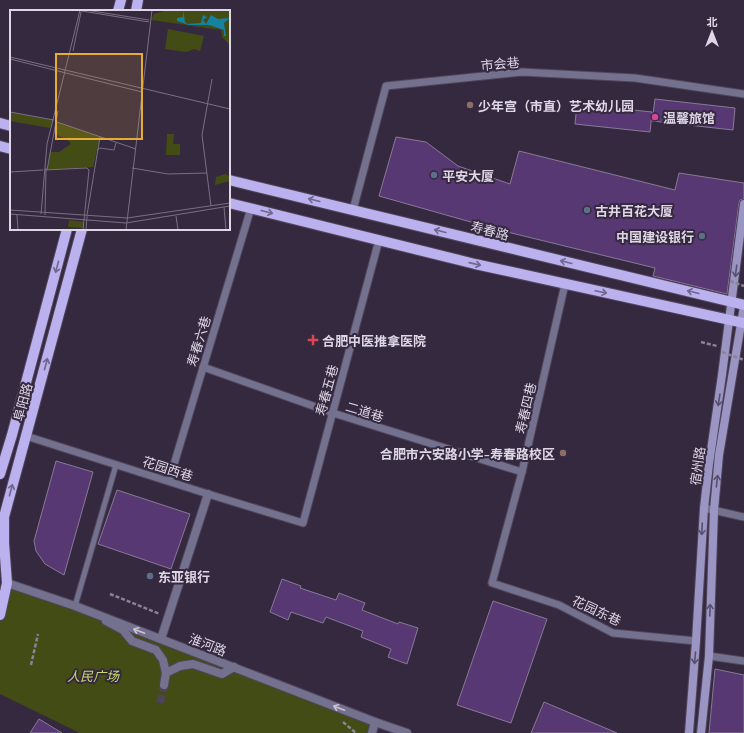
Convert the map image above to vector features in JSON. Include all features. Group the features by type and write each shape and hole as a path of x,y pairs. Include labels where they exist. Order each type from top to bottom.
{"main road":[{"path":"118,10 121,0"},
{"path":"136,10 138,0"},
{"path":"0,123 10,126"},
{"path":"0,146 10,149"},
{"name":"寿春路","path":"230,180 744,306"},
{"path":"230,203 475,264 743,323"},
{"name":"宿州路","path":"689,733 704,508 744,204"},
{"name":"阜阳路","path":"0,474 12,435 67,230"},
{"name":"阜阳路","path":"0,615 4,582 4,517 82,230"},
{"name":"宿州路","path":"700,733 709,656 714,510 720,455 743,323 744,306"}],"street":[{"name":"市会巷","path":"354,210 386,86 522,72 635,78 744,94"},
{"name":"寿春六巷","path":"169,481 251,208"},
{"name":"寿春五巷","path":"303,523 379,240"},
{"name":"寿春四巷","path":"492,583 522,472 565,284"},
{"name":"二道巷","path":"203,367 333,413 522,472"},
{"name":"花园西巷","path":"26,436 303,523"},
{"path":"161,639 208,494"},
{"path":"704,508 744,517"},
{"name":"淮河路","path":"4,582 86,610 402,732"},
{"name":"花园东巷","path":"492,583 559,605 613,633 696,641"},
{"path":"86,610 123,630 132,641 156,650 163,660 166,673 164,685"},
{"path":"709,656 744,661"},
{"path":"166,673 180,666 192,664 222,674 234,667"},
{"path":"372,733 375,722"}],"lane":[{"path":"75,606 116,464"}],"path":[{"path":"730,281 744,286"},
{"path":"722,352 744,360"},
{"path":"110,594 162,615"},
{"path":"31,665 38,634"},
{"path":"340,721 344,722 356,733"}],"green space":[{"name":"人民广场","path":"7,583 375,722 372,733 80,733 0,694 0,615"}],"building":[{"path":"655,99 735,108 733,130 652,121"},
{"path":"577,104 652,112 650,132 575,124"},
{"path":"396,137 426,142 458,166 510,184 519,151 675,190 679,173 744,183 744,199 740,200 739,203 727,294 653,276 655,268 499,230 379,196"},
{"path":"56,461 93,472 64,575 45,564 36,551 34,541"},
{"path":"117,490 190,514 171,569 98,544"},
{"path":"282,579 301,586 300,588 336,600 339,593 365,603 362,610 398,624 399,622 418,628 407,664 388,657 391,649 361,637 363,631 326,617 323,623 291,612 288,620 270,612"},
{"path":"493,601 547,619 511,723 457,705"},
{"path":"715,669 744,675 744,733 709,733"},
{"path":"544,702 617,733 531,733"},
{"path":"39,719 62,733 30,733"}],"tunnel":[{"path":"160,703 164,685"}],"place":[{"name":"少年宫（市直）艺术幼儿园","path":"470,105"},
{"name":"温馨旅馆","path":"655,117"},
{"name":"平安大厦","path":"434,175"},
{"name":"古井百花大厦","path":"587,210"},
{"name":"中国建设银行","path":"702,236"},
{"name":"合肥中医推拿医院","path":"313,340"},
{"name":"合肥市六安路小学-寿春路校区","path":"563,453"},
{"name":"东亚银行","path":"150,576"}]}
